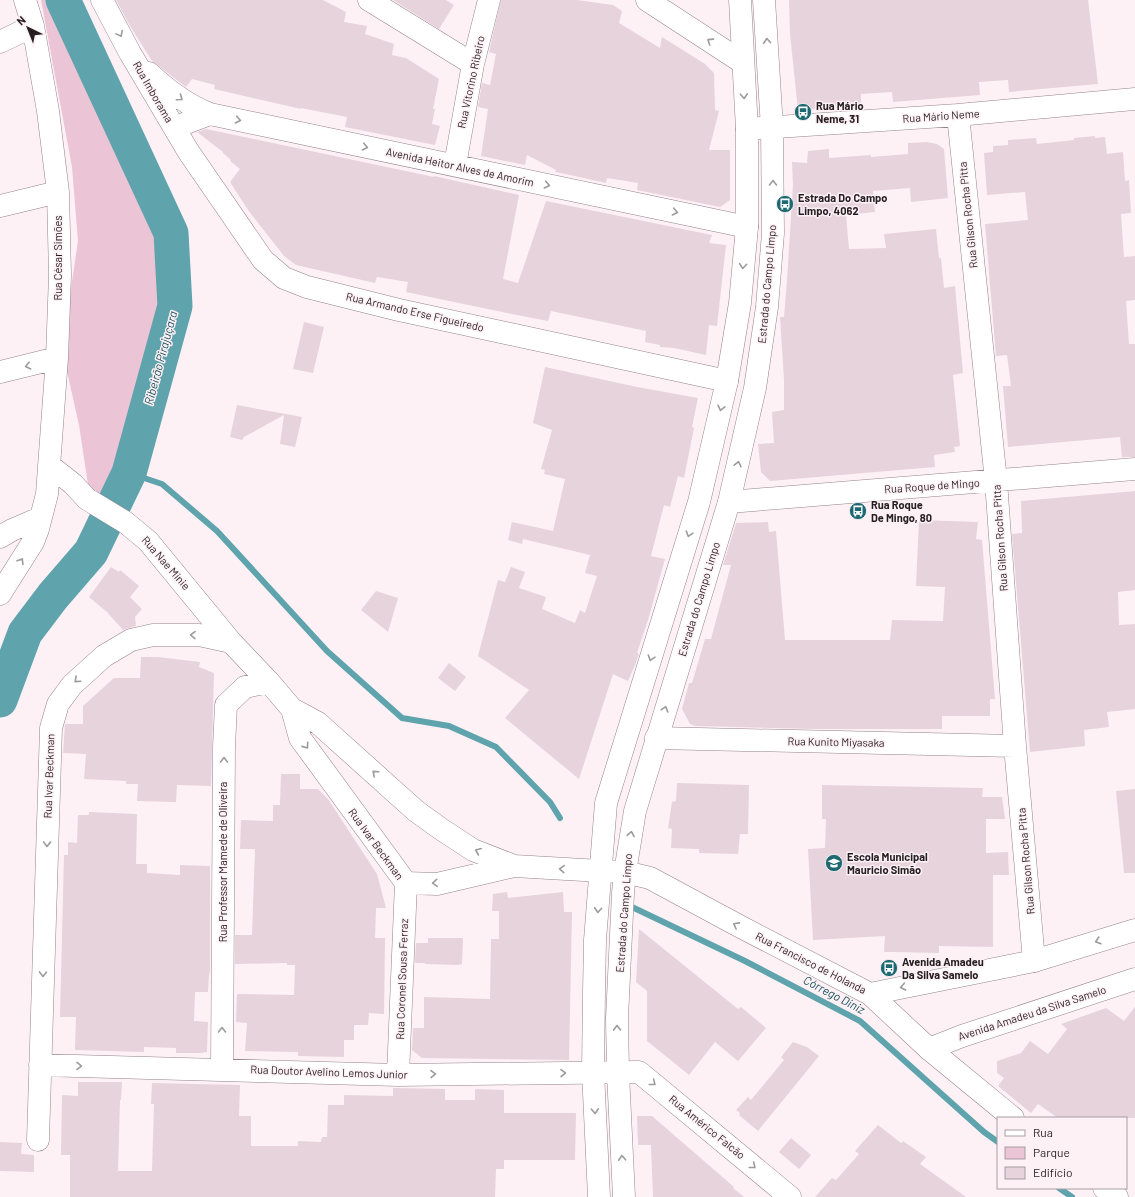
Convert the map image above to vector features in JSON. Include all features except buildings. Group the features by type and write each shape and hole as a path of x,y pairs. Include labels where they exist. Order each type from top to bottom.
{"street":[{"name":"Rua César Simões","path":"0,594 33,542 47,494 57,358 60,275 58,192 48,111 33,26 25,0"},
{"name":"Rua Imborama","path":"102,0 130,53 176,131"},
{"path":"369,0 473,64"},
{"name":"Rua Vitorino Ribeiro","path":"455,165 473,64 489,0"},
{"path":"647,0 742,62"},
{"path":"599,1197 593,1072 595,940 606,803 699,502 727,381 740,303 747,227 747,129 742,62 740,0"},
{"name":"Estrada do Campo Limpo","path":"624,1197 617,1018 625,872 635,811 729,502 755,388 767,307 773,234 772,128 764,0"},
{"path":"0,42 33,26"},
{"name":"Rua Imborama","path":"130,53 161,85 199,110 210,114"},
{"name":"Rua Mário Neme","path":"747,129 958,115 1135,99"},
{"path":"176,131 186,123 210,114"},
{"name":"Avenida Heitor Alves de Amorim","path":"210,114 747,227"},
{"name":"Rua Gilson Rocha Pitta","path":"958,115 996,481 1015,746 1034,961"},
{"name":"Rua Armando Erse Figueiredo","path":"176,131 188,151 263,260 284,278 307,287 399,310 727,381"},
{"path":"0,206 58,192"},
{"path":"0,372 57,358"},
{"name":"Rua Nae Minie","path":"49,465 73,484 89,501"},
{"name":"Rua Roque de Mingo","path":"729,502 1135,469"},
{"name":"Rua Nae Minie","path":"47,494 62,494 89,501 125,522 148,541 232,642"},
{"path":"0,537 40,518"},
{"name":"Rua Ivar Beckman","path":"38,1140 51,728 58,704 72,685 104,656 131,640 153,634 199,635 232,642 292,709 318,723 416,811 473,850 514,866"},
{"name":"Rua Professor Mamede de Oliveira","path":"222,1069 224,747 226,705 245,687 269,682"},
{"name":"Rua Ivar Beckman","path":"292,709 300,738 406,883 437,884 514,866 600,871"},
{"name":"Rua Kunito Miyasaka","path":"656,738 1015,746"},
{"name":"Rua Francisco de Holanda","path":"600,871 625,872 650,878 870,994 929,1049 1012,1117"},
{"name":"Rua Coronel Sousa Ferraz","path":"398,1075 406,883"},
{"path":"870,994 1034,961 1135,930"},
{"name":"Avenida Amadeu da Silva Samelo","path":"929,1049 962,1036 1135,979"},
{"name":"Rua Doutor Avelino Lemos Junior","path":"40,1065 398,1075 593,1072 618,1073"},
{"name":"Rua Américo Falcão","path":"618,1073 639,1072 790,1197"},
{"path":"1105,1189 1117,1197"}],"green space":[{"path":"41,0 51,0 122,126 150,208 159,244 167,338 127,451 116,501 90,498 79,425 62,349 78,241 72,167"}],"waterway":[{"name":"Ribeirão Pirajuçara","path":"0,700 25,633 53,596 91,552 129,473 175,306 171,233 63,0"},
{"path":"129,473 162,484 217,531 327,651 402,718 449,726 496,747 550,802 560,818"},
{"name":"Córrego Diniz","path":"632,907 745,961 860,1021 984,1132 997,1141"},
{"name":"Córrego Diniz","path":"1060,1189 1072,1197"}],"place":[{"name":"Rua Mário Neme, 31","path":"803,112"},
{"name":"Estrada Do Campo Limpo, 4062","path":"785,204"},
{"name":"Rua Roque De Mingo, 80","path":"858,511"},
{"name":"Escola Municipal Mauricio Simão","path":"834,863"},
{"name":"Avenida Amadeu Da Silva Samelo","path":"889,968"}]}
